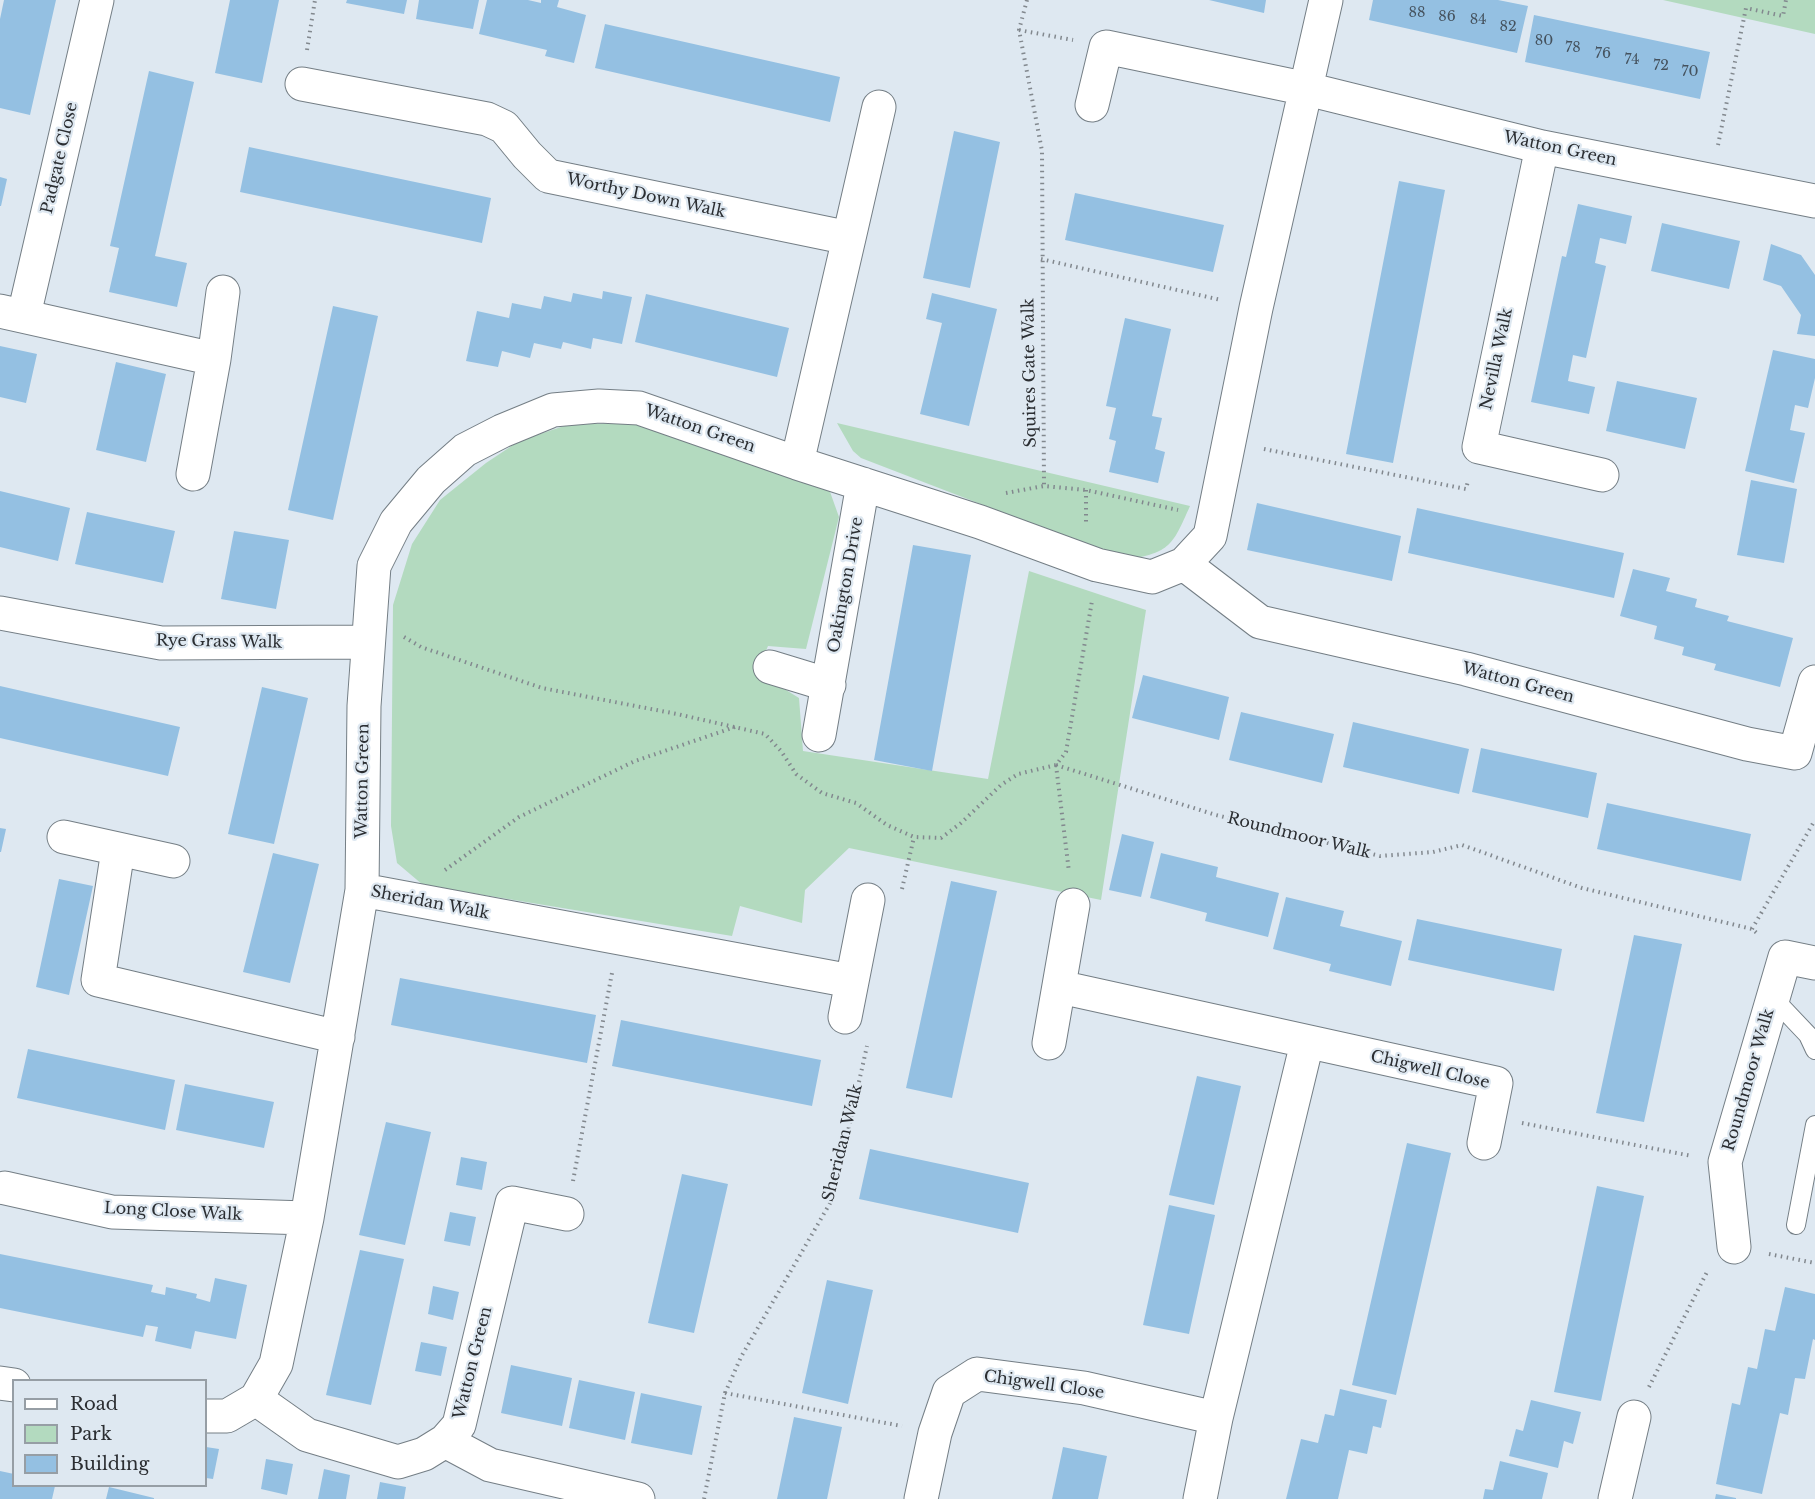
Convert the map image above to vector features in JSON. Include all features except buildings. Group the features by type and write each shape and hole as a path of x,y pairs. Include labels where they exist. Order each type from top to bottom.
{"street":[{"name":"Padgate Close","path":"97,0 12,313 214,359"},
{"name":"Watton Green","path":"207,1416 227,1416 256,1399 276,1364 307,1218 362,890 364,706 374,566 396,522 431,480 465,450 553,410 599,406 639,408 797,463 980,522 1097,565 1152,577 1184,564 1210,536 1231,442 1256,308 1326,0"},
{"name":"Watton Green","path":"1106,46 1307,89 1542,147 1815,201"},
{"path":"1092,105 1106,46"},
{"name":"Worthy Down Walk","path":"302,84 487,118 504,127 548,176 849,238"},
{"path":"797,463 879,107"},
{"name":"Nevilla Walk","path":"1479,447 1542,147"},
{"path":"193,474 214,359 223,292"},
{"path":"1479,447 1602,475"},
{"name":"Oakington Drive","path":"819,735 863,484"},
{"name":"Watton Green","path":"1184,564 1260,622 1466,669 1746,744 1796,753 1815,682"},
{"name":"Rye Grass Walk","path":"0,613 160,643 368,642"},
{"path":"770,667 828,685"},
{"path":"64,837 173,861"},
{"path":"118,850 98,980 338,1036"},
{"name":"Sheridan Walk","path":"362,890 851,981"},
{"path":"857,1026 851,981 867,900"},
{"path":"1049,1042 1073,905"},
{"name":"Roundmoor Walk","path":"1734,1247 1725,1162 1773,998 1800,960"},
{"name":"Chigwell Close","path":"1060,987 1496,1083 1486,1130"},
{"path":"1200,1499 1216,1418 1306,1042"},
{"name":"Long Close Walk","path":"5,1188 112,1212 307,1218"},
{"name":"Watton Green","path":"256,1399 307,1435 398,1462 424,1454 445,1441 459,1425 512,1203 567,1214"},
{"name":"Chigwell Close","path":"921,1499 935,1433 950,1392 978,1374 1084,1388 1216,1418"},
{"path":"1615,1499 1634,1417"},
{"path":"445,1441 490,1465 638,1499"}],"lane":[{"path":"1773,998 1808,1035 1815,1050"},
{"path":"1796,1225 1815,1125"}],"path":[{"path":"302,84 315,0"},
{"name":"Squires Gate Walk","path":"1027,0 1019,30 1042,151 1044,486 1086,490 1214,518"},
{"path":"1711,180 1746,8 1783,16 1786,0"},
{"path":"1019,30 1106,46"},
{"path":"1041,259 1256,308"},
{"path":"1231,442 1466,489 1479,447"},
{"path":"368,642 400,635 421,647 542,688 765,734 781,751 796,774 822,793 855,803 887,825 914,837 941,838 961,823 1001,785 1018,774 1056,765 1066,752 1097,565"},
{"path":"406,898 519,816 635,761 736,727"},
{"path":"1056,765 1073,905"},
{"name":"Roundmoor Walk","path":"1056,765 1216,815 1380,856 1432,852 1462,845 1582,888 1752,929 1800,960"},
{"path":"1752,929 1815,820"},
{"path":"901,896 914,837"},
{"path":"567,1214 618,939"},
{"name":"Sheridan Walk","path":"704,1499 725,1393 741,1357 833,1198 857,1026"},
{"path":"1486,1130 1725,1162"},
{"path":"1634,1417 1708,1268 1734,1247 1815,1263"},
{"path":"725,1393 935,1433"}],"green space":[{"path":"1663,0 1815,0 1815,34"},
{"path":"635,422 829,489 839,517 806,649 768,646 757,672 799,698 803,751 988,779 1029,571 1146,610 1101,900 849,848 805,890 802,923 740,906 732,936 423,885 397,863 391,826 393,605 412,544 440,500 486,463 519,441 567,425"},
{"path":"837,423 1190,506 1174,539 1168,545 1152,554 1126,560 861,458 853,451"}]}
